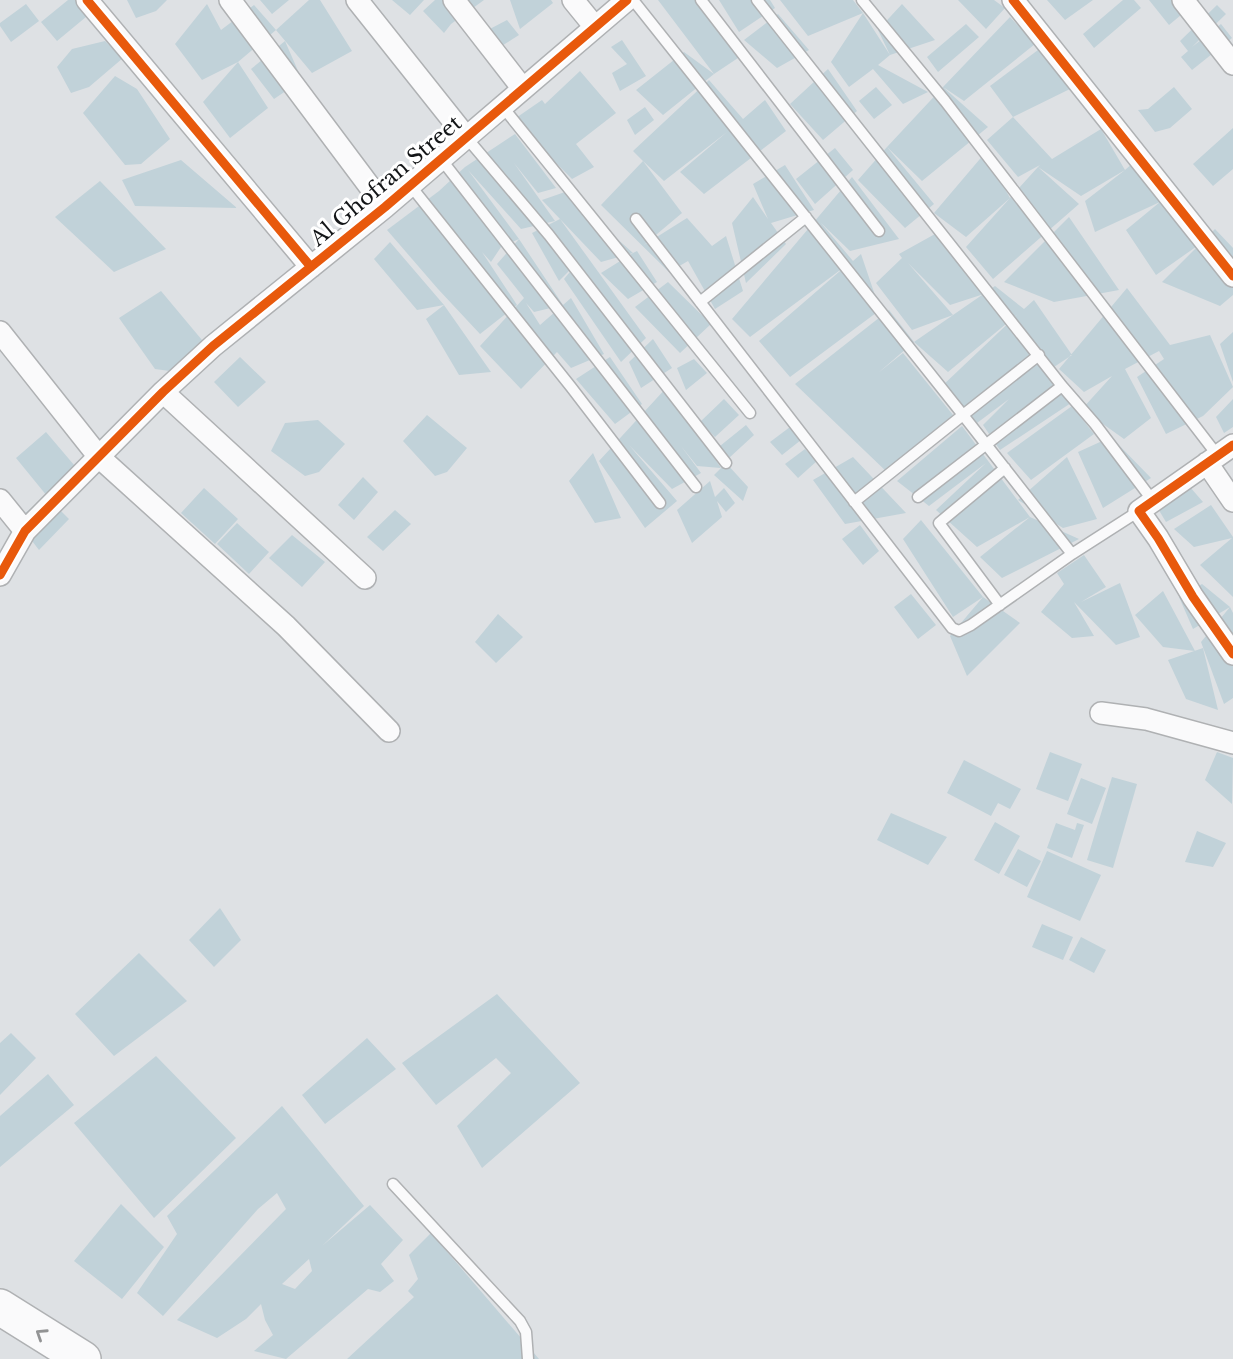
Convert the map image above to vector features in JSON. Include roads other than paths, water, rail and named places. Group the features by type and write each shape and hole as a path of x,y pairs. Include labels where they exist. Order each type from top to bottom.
{"highway":[{"path":"0,1307 83,1359"}],"street":[{"path":"87,0 311,267"},
{"path":"230,0 385,207"},
{"path":"357,0 466,137"},
{"path":"454,0 523,89"},
{"path":"573,0 595,27"},
{"name":"Al Ghofran Street","path":"0,575 25,531 163,392 213,346 385,207 627,0"},
{"path":"1013,0 1233,276"},
{"path":"1183,0 1233,64"},
{"path":"0,332 99,457 286,626 388,730"},
{"path":"163,392 365,578"},
{"path":"1233,501 1219,455 1146,506 1158,538 1193,597 1233,654"},
{"path":"0,500 25,531"},
{"path":"1101,713 1146,719 1233,743"}],"lane":[{"path":"633,0 1072,554"},
{"path":"701,0 879,230"},
{"path":"636,219 952,628 958,631 971,625 1146,506 1095,424 1062,386 757,0"},
{"path":"862,0 953,111 1219,455"},
{"path":"502,106 750,413"},
{"path":"466,137 549,235 726,463"},
{"path":"441,159 696,487"},
{"path":"410,185 660,503"},
{"path":"700,302 806,217"},
{"path":"854,502 1039,355"},
{"path":"918,497 1062,386"},
{"path":"1000,605 939,523 1005,468"},
{"path":"393,1184 520,1321 526,1332 528,1359"}]}
